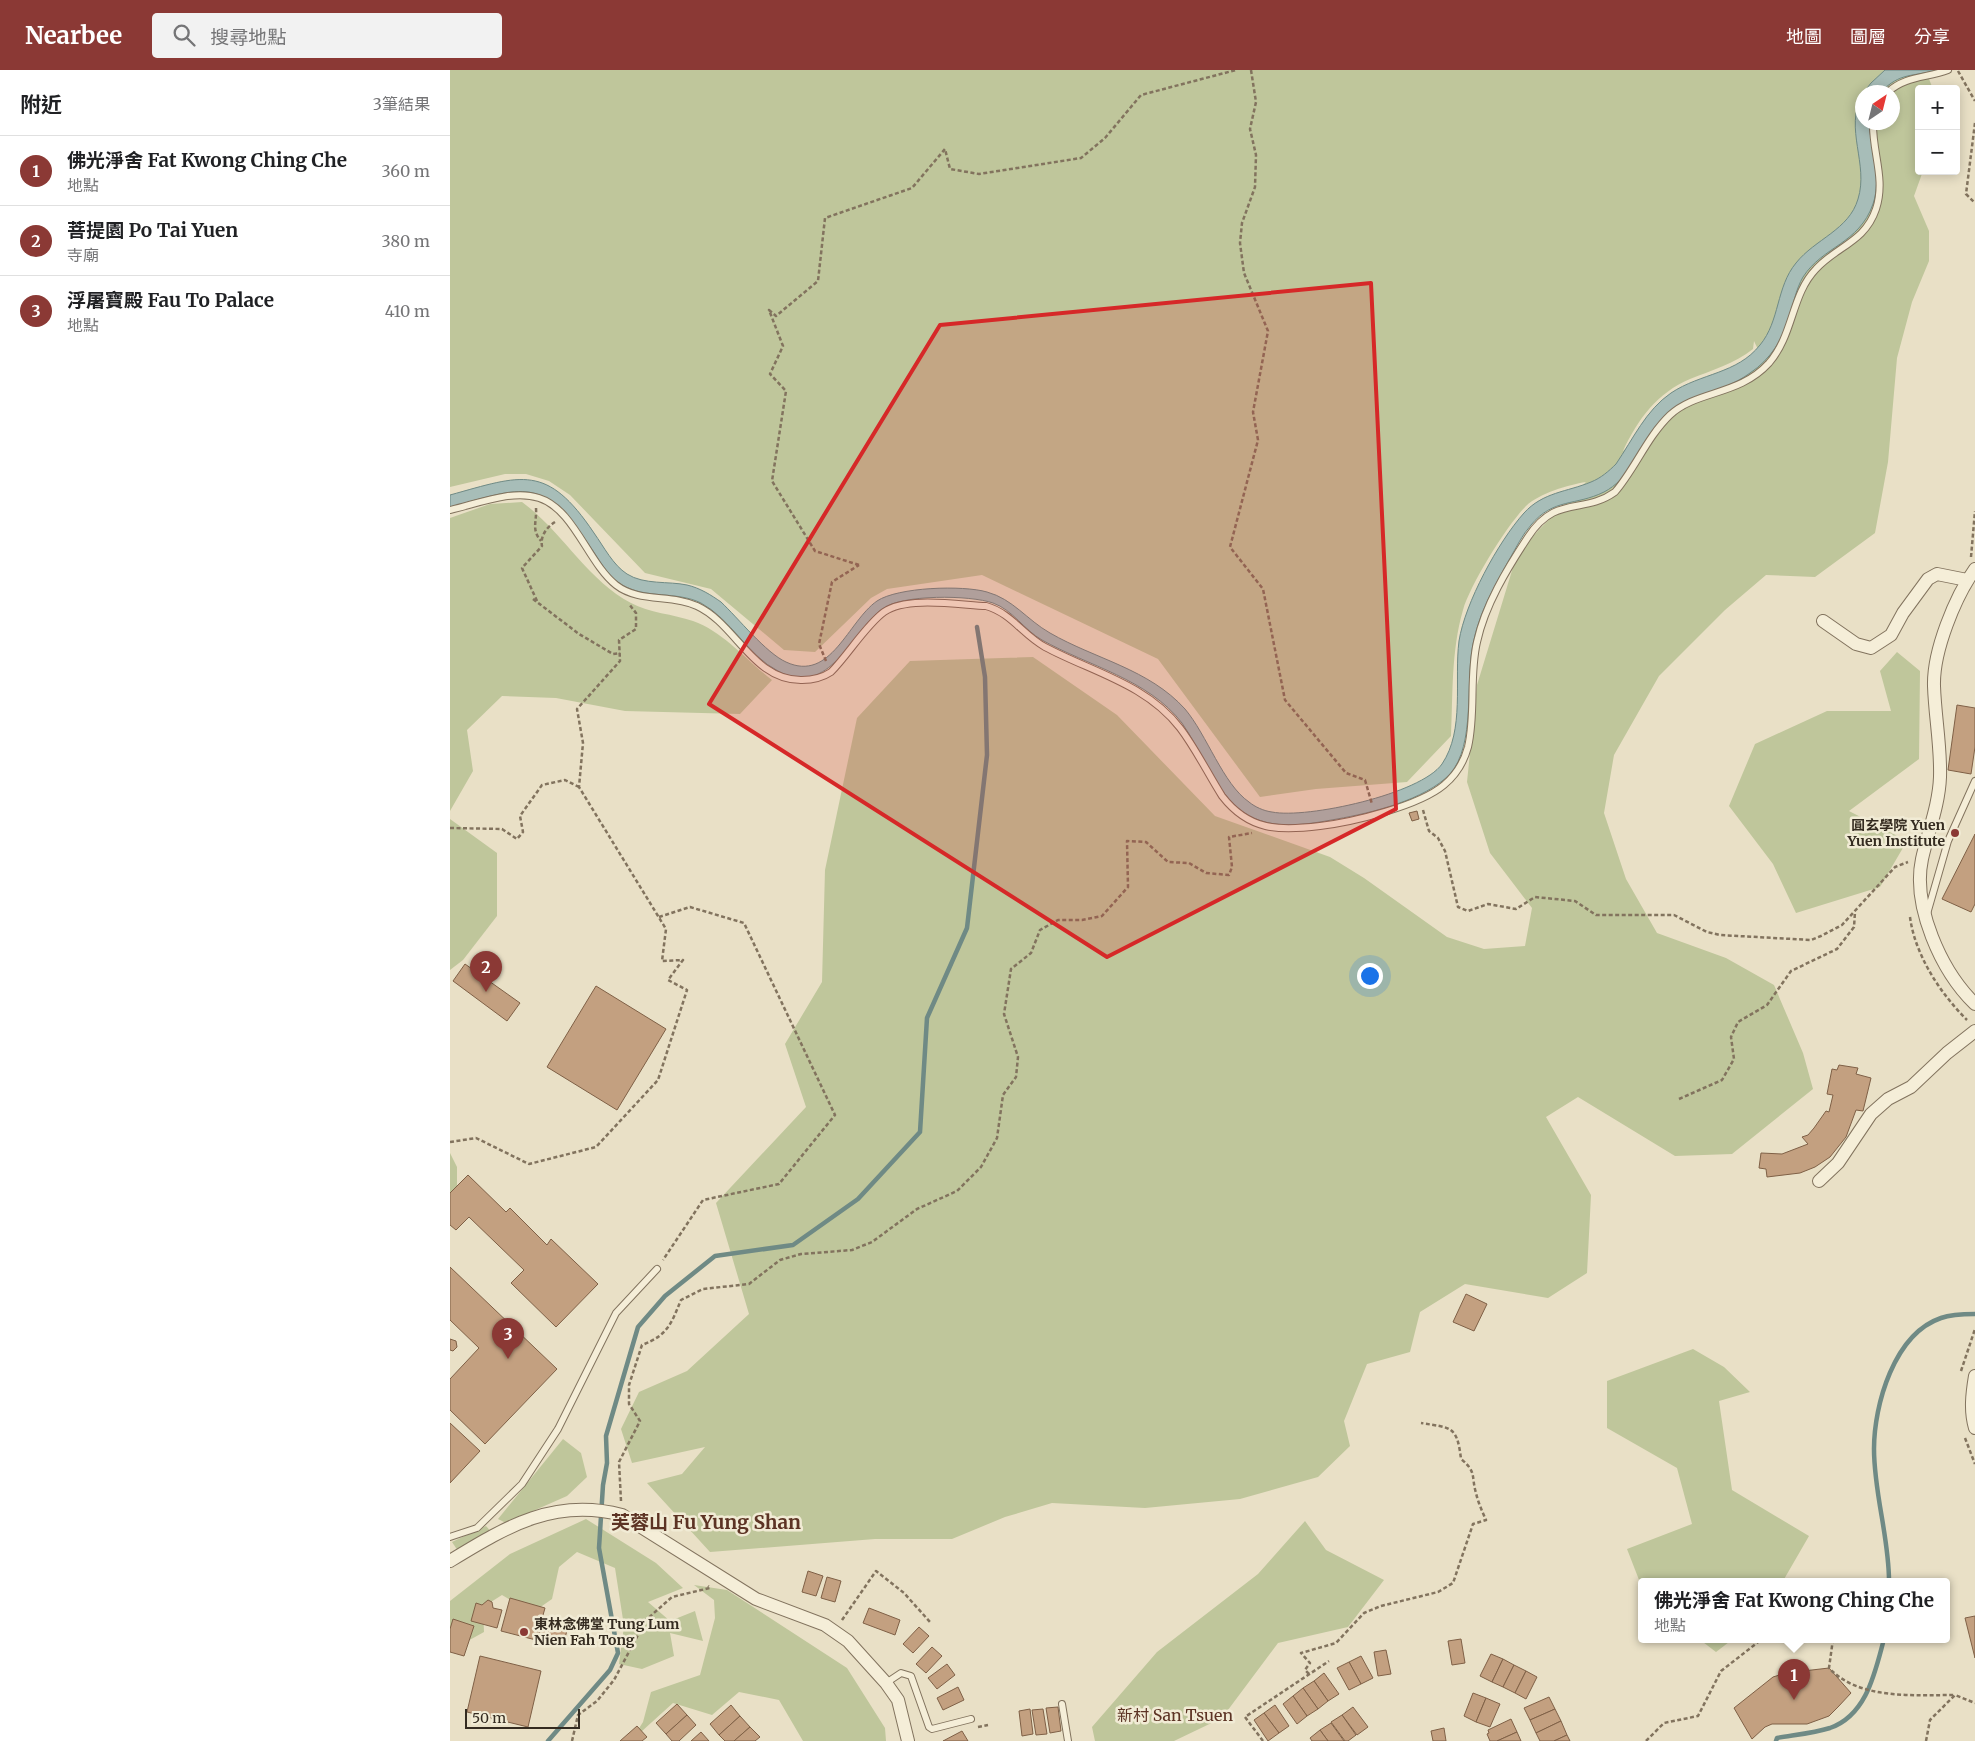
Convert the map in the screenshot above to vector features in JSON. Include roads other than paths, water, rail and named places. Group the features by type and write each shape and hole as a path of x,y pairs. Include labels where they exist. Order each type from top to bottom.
{"street":[{"path":"1823,621 1856,644 1871,648 1891,635 1903,613 1928,579 1937,574 1971,574 1942,634 1934,684 1940,740 1940,780 1935,810 1922,861 1920,891 1926,920 1938,951 1955,979 1975,1004"},
{"path":"1819,1181 1838,1163 1871,1114 1888,1099 1911,1087 1947,1053 1975,1031"},
{"path":"1975,1376 1972,1397 1972,1419 1975,1428"},
{"path":"450,1561 518,1522 571,1509 602,1510 626,1517 756,1599 825,1625 848,1641 886,1683 898,1700 908,1741"}],"lane":[{"path":"1900,85 1913,77 1934,75 1948,70"},
{"path":"450,510 516,495 540,498 560,511 603,572 621,588 642,596 688,602 698,606 715,619 762,666 780,678 789,680 822,678 831,672 879,617 895,606 908,604 986,606 995,608 1009,617 1026,634 1044,646 1135,689 1158,705 1181,729 1230,807 1255,824 1272,829 1322,826 1375,814 1419,799 1443,786 1452,777 1464,758 1468,746 1476,642 1487,609 1528,538 1553,511 1607,498 1615,492 1627,478 1659,429 1674,412 1690,403 1739,386 1757,374 1769,362 1787,334 1799,296 1808,280 1825,261 1855,241 1864,231 1876,209 1880,180 1874,130"},
{"path":"1926,920 1948,841 1975,781"},
{"path":"450,1537 477,1528 522,1484 558,1429 616,1313 657,1269"},
{"path":"886,1683 901,1673 911,1676 929,1726 932,1729 971,1719"},
{"path":"1062,1704 1068,1741"}],"water":[{"path":"1885,70 1937,70 1907,76 1889,85 1869,85"},
{"path":"1856,130 1870,130 1876,173 1873,204 1859,228 1850,237 1820,258 1803,277 1784,332 1775,348 1764,362 1738,381 1687,402 1664,417 1633,464 1612,487 1594,496 1556,506 1539,516 1519,542 1483,611 1473,644 1467,730 1458,761 1450,774 1427,791 1381,809 1337,819 1286,825 1273,824 1249,816 1238,808 1221,790 1182,723 1168,708 1135,684 1042,640 1007,610 993,603 969,598 936,597 920,598 892,604 882,609 871,619 838,659 826,670 812,676 796,677 778,671 767,664 721,618 701,603 682,597 641,592 622,585 604,567 572,522 558,507 544,497 530,492 514,492 450,507 450,495 496,483 531,480 547,485 562,495 577,510 613,561 627,574 641,580 687,585 705,592 721,602 770,651 786,662 802,666 815,664 827,657 838,647 867,610 877,601 887,596 915,590 947,588 963,588 987,592 1005,600 1050,633 1138,674 1171,695 1193,720 1231,784 1254,806 1263,810 1288,813 1310,812 1362,802 1412,785 1430,775 1442,764 1454,736 1459,641 1462,626 1475,591 1484,574 1504,540 1524,513 1531,506 1547,497 1591,482 1608,472 1616,464 1647,416 1662,400 1682,386 1741,362 1760,345 1771,325 1785,283 1796,263 1812,247 1839,227 1854,210 1861,186"}],"waterway":[{"path":"548,1741 610,1670 618,1653 599,1548 603,1485 607,1463 606,1436 638,1327 665,1296 715,1256 793,1245 858,1199 920,1132 927,1018 967,928 987,755 985,677 977,627"},
{"path":"1889,1578 1887,1548 1876,1482 1874,1449 1875,1431 1883,1392 1899,1355 1911,1339 1925,1326 1945,1317 1958,1314 1975,1314"},
{"path":"1776,1741 1777,1738 1830,1728 1843,1722 1853,1713 1868,1691 1883,1643"}],"place":[{"name":"圓玄學院 Yuen Yuen Institute","path":"1955,833"},
{"name":"菩提園 Po Tai Yuen","path":"486,992"},
{"name":"浮屠寶殿 Fau To Palace","path":"508,1359"},
{"name":"東林念佛堂 Tung Lum Nien Fah Tong","path":"524,1632"},
{"name":"佛光淨舍 Fat Kwong Ching Che","path":"1794,1700"}],"district":[{"name":"芙蓉山 Fu Yung Shan","path":"706,1522"},
{"name":"新村 San Tsuen","path":"1175,1715"}]}
